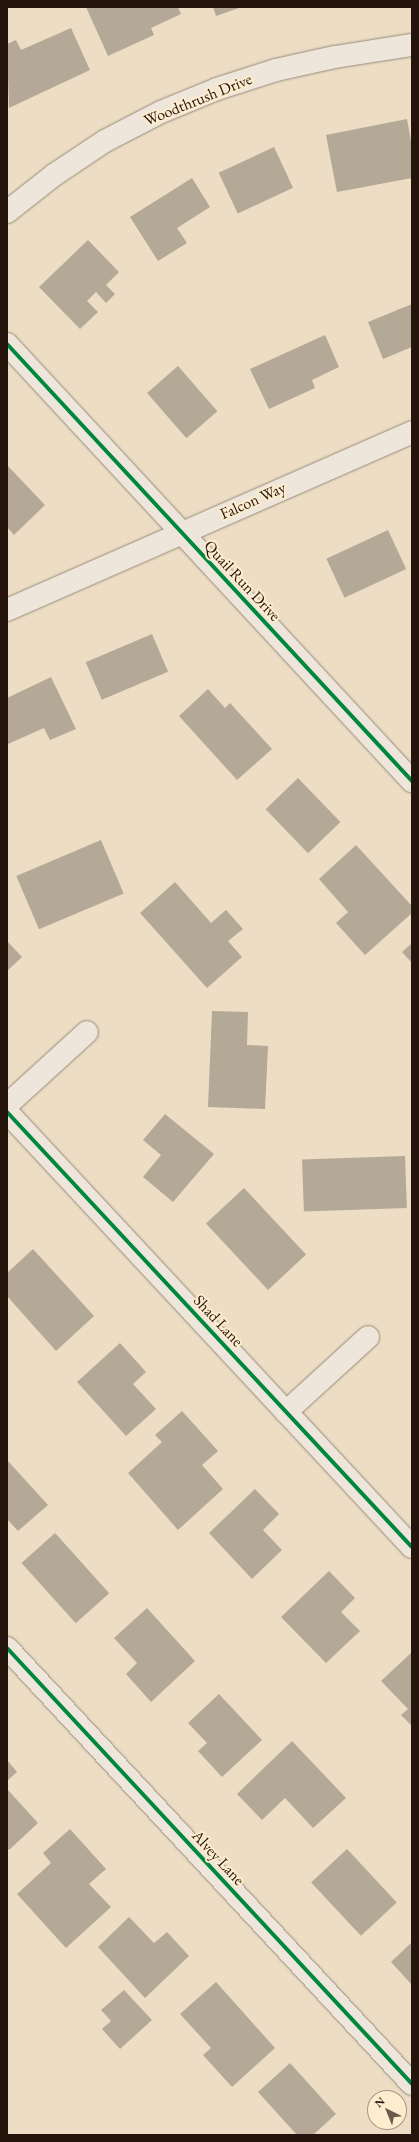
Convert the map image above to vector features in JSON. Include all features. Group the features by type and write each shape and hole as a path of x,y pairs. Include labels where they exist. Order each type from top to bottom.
{"street":[{"name":"Woodthrush Drive","path":"7,212 54,176 106,141 161,112 210,92 276,70 335,57 412,45"},
{"name":"Quail Run Drive","path":"7,344 412,781"},
{"name":"Falcon Way","path":"7,610 412,432"},
{"path":"7,1105 87,1032"},
{"name":"Shad Lane","path":"7,1112 412,1547"},
{"path":"286,1412 368,1337"},
{"name":"Alvey Lane","path":"7,1648 412,2084"}],"building":[{"path":"86,7 178,7 181,14 151,28 154,35 108,56"},
{"path":"213,7 242,7 216,16"},
{"path":"71,28 90,70 9,108 7,44 16,40 21,50"},
{"path":"407,119 412,147 412,178 337,192 326,135"},
{"path":"274,147 293,188 238,214 219,173"},
{"path":"192,178 210,207 177,228 187,243 158,261 130,217"},
{"path":"88,240 119,272 106,285 115,294 106,303 96,292 87,301 98,312 80,329 39,287"},
{"path":"412,304 412,347 383,359 368,322"},
{"path":"325,335 339,367 312,380 315,388 269,409 250,369"},
{"path":"178,366 217,411 186,438 147,393"},
{"path":"7,465 45,505 14,535 7,527"},
{"path":"388,530 406,569 345,598 326,559"},
{"path":"152,634 168,672 102,700 86,662"},
{"path":"51,677 76,729 50,740 44,728 8,744 7,698"},
{"path":"208,689 225,708 230,703 272,749 237,780 179,716"},
{"path":"298,778 340,822 308,853 266,809"},
{"path":"101,840 124,893 39,929 16,876"},
{"path":"356,845 412,906 412,913 365,955 336,923 348,912 319,879"},
{"path":"175,882 211,923 226,910 243,929 228,941 242,957 207,988 140,913"},
{"path":"7,941 22,957 7,971"},
{"path":"412,943 412,963 402,952"},
{"path":"212,1011 248,1012 247,1045 268,1046 265,1109 208,1107"},
{"path":"165,1114 214,1154 173,1202 143,1177 161,1155 143,1140"},
{"path":"405,1156 407,1208 304,1212 302,1160"},
{"path":"244,1188 306,1255 268,1290 206,1223"},
{"path":"33,1249 94,1316 56,1351 7,1296 7,1273"},
{"path":"120,1343 146,1372 133,1384 156,1409 126,1436 77,1382"},
{"path":"182,1411 218,1451 202,1465 223,1489 178,1530 128,1473 162,1442 155,1435"},
{"path":"7,1460 48,1505 18,1531 7,1519"},
{"path":"255,1489 279,1514 263,1530 282,1550 252,1579 209,1533"},
{"path":"55,1533 109,1593 76,1623 22,1563"},
{"path":"329,1571 355,1598 341,1612 360,1631 326,1663 281,1617"},
{"path":"147,1608 195,1661 151,1702 126,1674 137,1663 114,1638"},
{"path":"411,1653 412,1726 401,1715 408,1709 381,1681"},
{"path":"219,1694 262,1740 222,1777 198,1751 207,1743 188,1723"},
{"path":"292,1741 346,1798 313,1828 285,1798 262,1820 237,1794"},
{"path":"7,1760 17,1772 7,1781"},
{"path":"7,1789 38,1823 9,1850 7,1848"},
{"path":"70,1829 106,1869 89,1884 111,1907 66,1948 17,1894 51,1863 43,1853"},
{"path":"347,1849 397,1902 361,1936 311,1882"},
{"path":"129,1917 154,1943 167,1932 189,1956 145,1998 98,1947"},
{"path":"412,1942 412,1985 391,1962"},
{"path":"216,1982 275,2048 232,2087 203,2055 211,2048 180,2014"},
{"path":"124,1990 152,2020 120,2049 102,2029 111,2021 101,2010"},
{"path":"290,2063 336,2114 313,2135 297,2135 258,2092"}],"cycle path":[{"path":"7,344 412,781"},
{"path":"7,1112 412,1547"},
{"path":"7,1648 412,2084"}]}
